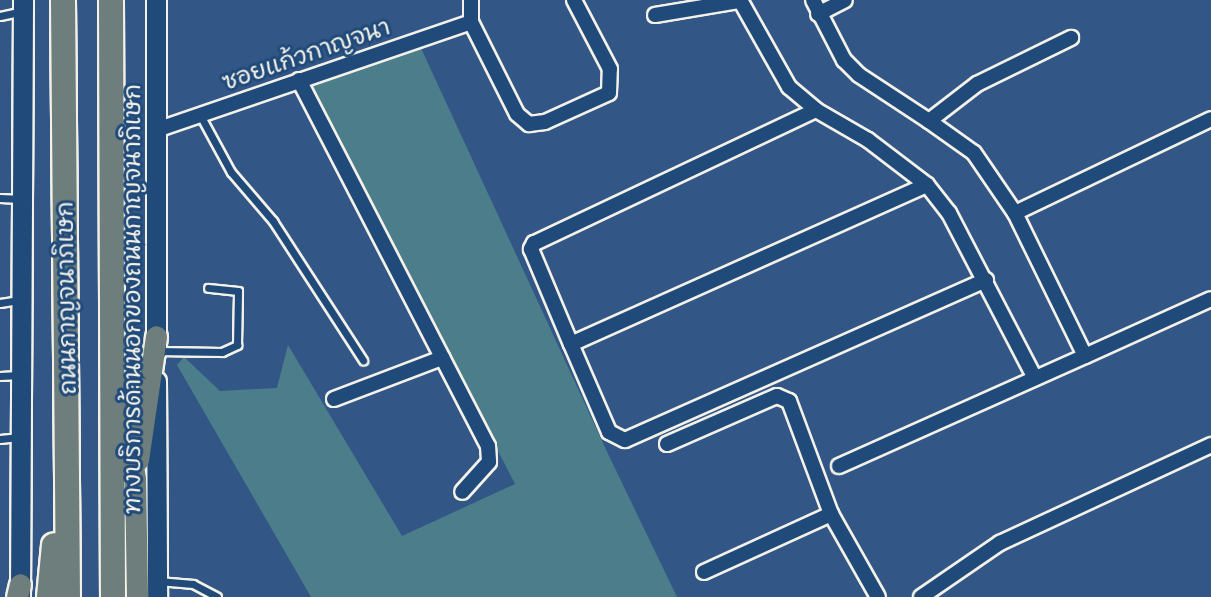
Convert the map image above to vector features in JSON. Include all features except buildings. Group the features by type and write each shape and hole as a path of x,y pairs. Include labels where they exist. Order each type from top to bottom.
{"highway":[{"name":"ถนนกาญจนาภิเษก","path":"63,0 68,597"},
{"name":"ถนนกาญจนาภิเษก","path":"111,0 113,597"},
{"path":"49,597 68,460"}],"main road":[{"name":"ทางบริการด้านนอกของถนนกาญจนาภิเษก","path":"156,0 157,589"},
{"path":"19,592 9,438 10,375 20,300 23,5"},
{"path":"111,335 135,479 137,597"},
{"path":"135,479 156,344"}],"street":[{"path":"471,0 471,22 517,114 529,124 545,122 602,98 612,84 610,69 574,0"},
{"path":"813,0 818,15 859,75 974,153 1015,213 1085,356"},
{"path":"818,15 845,0"},
{"path":"655,15 740,1 789,87 816,110 868,140 927,185 949,213 1035,378"},
{"name":"ซอยแก้วกาญจนา","path":"156,130 471,22"},
{"path":"929,121 977,84 1071,38"},
{"path":"299,80 489,454 484,470 462,492"},
{"path":"816,110 534,243 531,249 609,432 625,440 986,280"},
{"path":"1015,213 1211,120"},
{"path":"572,344 927,185"},
{"path":"839,466 1211,299"},
{"path":"334,399 442,358"},
{"path":"667,444 777,396 785,398 831,514 878,597"},
{"path":"921,597 1000,542 1211,445"},
{"path":"704,572 831,514"}],"lane":[{"path":"0,16 23,5"},
{"path":"199,115 231,172 273,221 363,360"},
{"path":"0,198 22,200"},
{"path":"156,344 222,352 237,345 238,291 208,288"},
{"path":"0,303 20,300"},
{"path":"157,589 193,584 217,597"}],"green space":[{"path":"420,46 677,597 311,597 177,365 184,357 220,391 277,388 288,345 402,536 515,484 310,87"}]}
